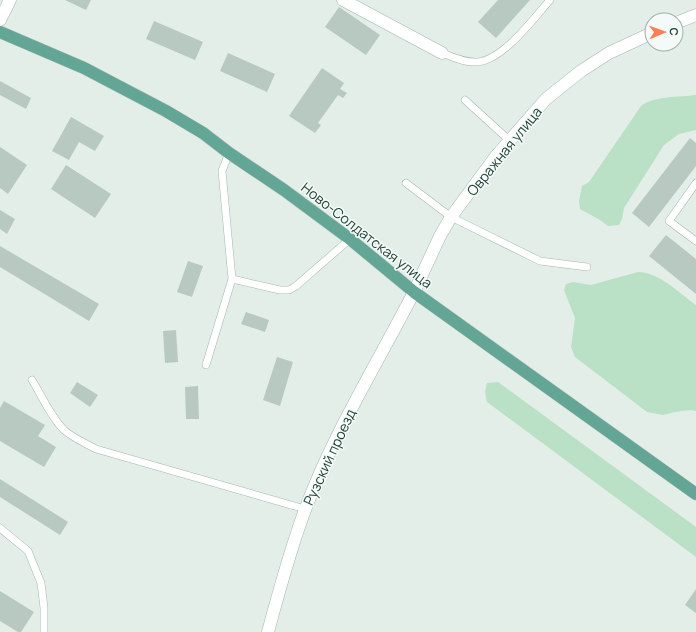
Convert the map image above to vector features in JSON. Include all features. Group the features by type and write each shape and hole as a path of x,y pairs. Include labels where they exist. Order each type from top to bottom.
{"main road":[{"name":"Ново-Солдатская улица","path":"0,32 84,68 126,89 203,133 350,239 414,292 696,494"}],"street":[{"path":"0,20 10,0"},
{"path":"343,0 442,52"},
{"path":"684,20 696,15"},
{"name":"Овражная улица","path":"414,292 440,236 451,217 509,140 546,99 582,71 609,53 644,37"},
{"name":"Рузский проезд","path":"268,632 282,580 305,509 332,447 414,292"}],"lane":[{"path":"442,52 460,60 471,62 478,62 495,56 514,40 550,0"},
{"path":"465,100 509,140"},
{"path":"206,365 232,279 222,171 229,153"},
{"path":"406,183 451,217 540,261 587,267"},
{"path":"696,183 669,221 696,241"},
{"path":"232,279 280,290 289,290 296,286 350,239"},
{"path":"32,380 54,418 64,430 96,449 305,509"},
{"path":"0,528 28,551 41,584 44,608 44,632"}],"green space":[{"path":"696,95 696,130 679,134 664,145 624,208 619,225 608,226 580,209 579,201 582,186 589,182 641,106 653,100"},
{"path":"638,272 654,275 676,289 696,305 696,411 690,410 663,415 647,412 575,357 571,347 575,318 564,290 566,284 573,282 591,285"},
{"path":"498,382 696,527 696,557 487,402 485,392 487,383"}],"building":[{"path":"65,0 91,0 86,10"},
{"path":"498,0 530,0 496,38 478,22"},
{"path":"339,7 380,35 366,55 325,27"},
{"path":"154,21 203,42 195,60 146,39"},
{"path":"228,53 275,74 267,92 220,71"},
{"path":"322,68 344,83 340,89 347,93 343,98 338,95 318,123 321,125 315,133 289,116"},
{"path":"0,81 31,98 26,109 0,95"},
{"path":"71,117 104,136 95,151 79,142 69,160 52,151"},
{"path":"690,138 696,143 696,166 649,227 632,213"},
{"path":"0,147 27,165 8,194 0,188"},
{"path":"66,165 111,194 95,218 51,189"},
{"path":"0,210 15,219 7,234 0,229"},
{"path":"666,235 696,259 696,294 649,256"},
{"path":"0,246 99,304 89,321 0,267"},
{"path":"188,261 203,266 192,297 177,292"},
{"path":"246,312 269,320 265,332 241,324"},
{"path":"176,330 178,362 165,363 163,331"},
{"path":"277,357 293,362 280,406 263,400"},
{"path":"77,382 98,395 90,407 70,393"},
{"path":"198,386 199,419 186,419 185,387"},
{"path":"4,401 45,425 38,436 56,447 44,467 0,441 0,408"},
{"path":"0,479 68,522 60,535 0,497"},
{"path":"696,589 696,613 685,605"},
{"path":"0,591 34,612 21,632 18,632 0,621"}]}
